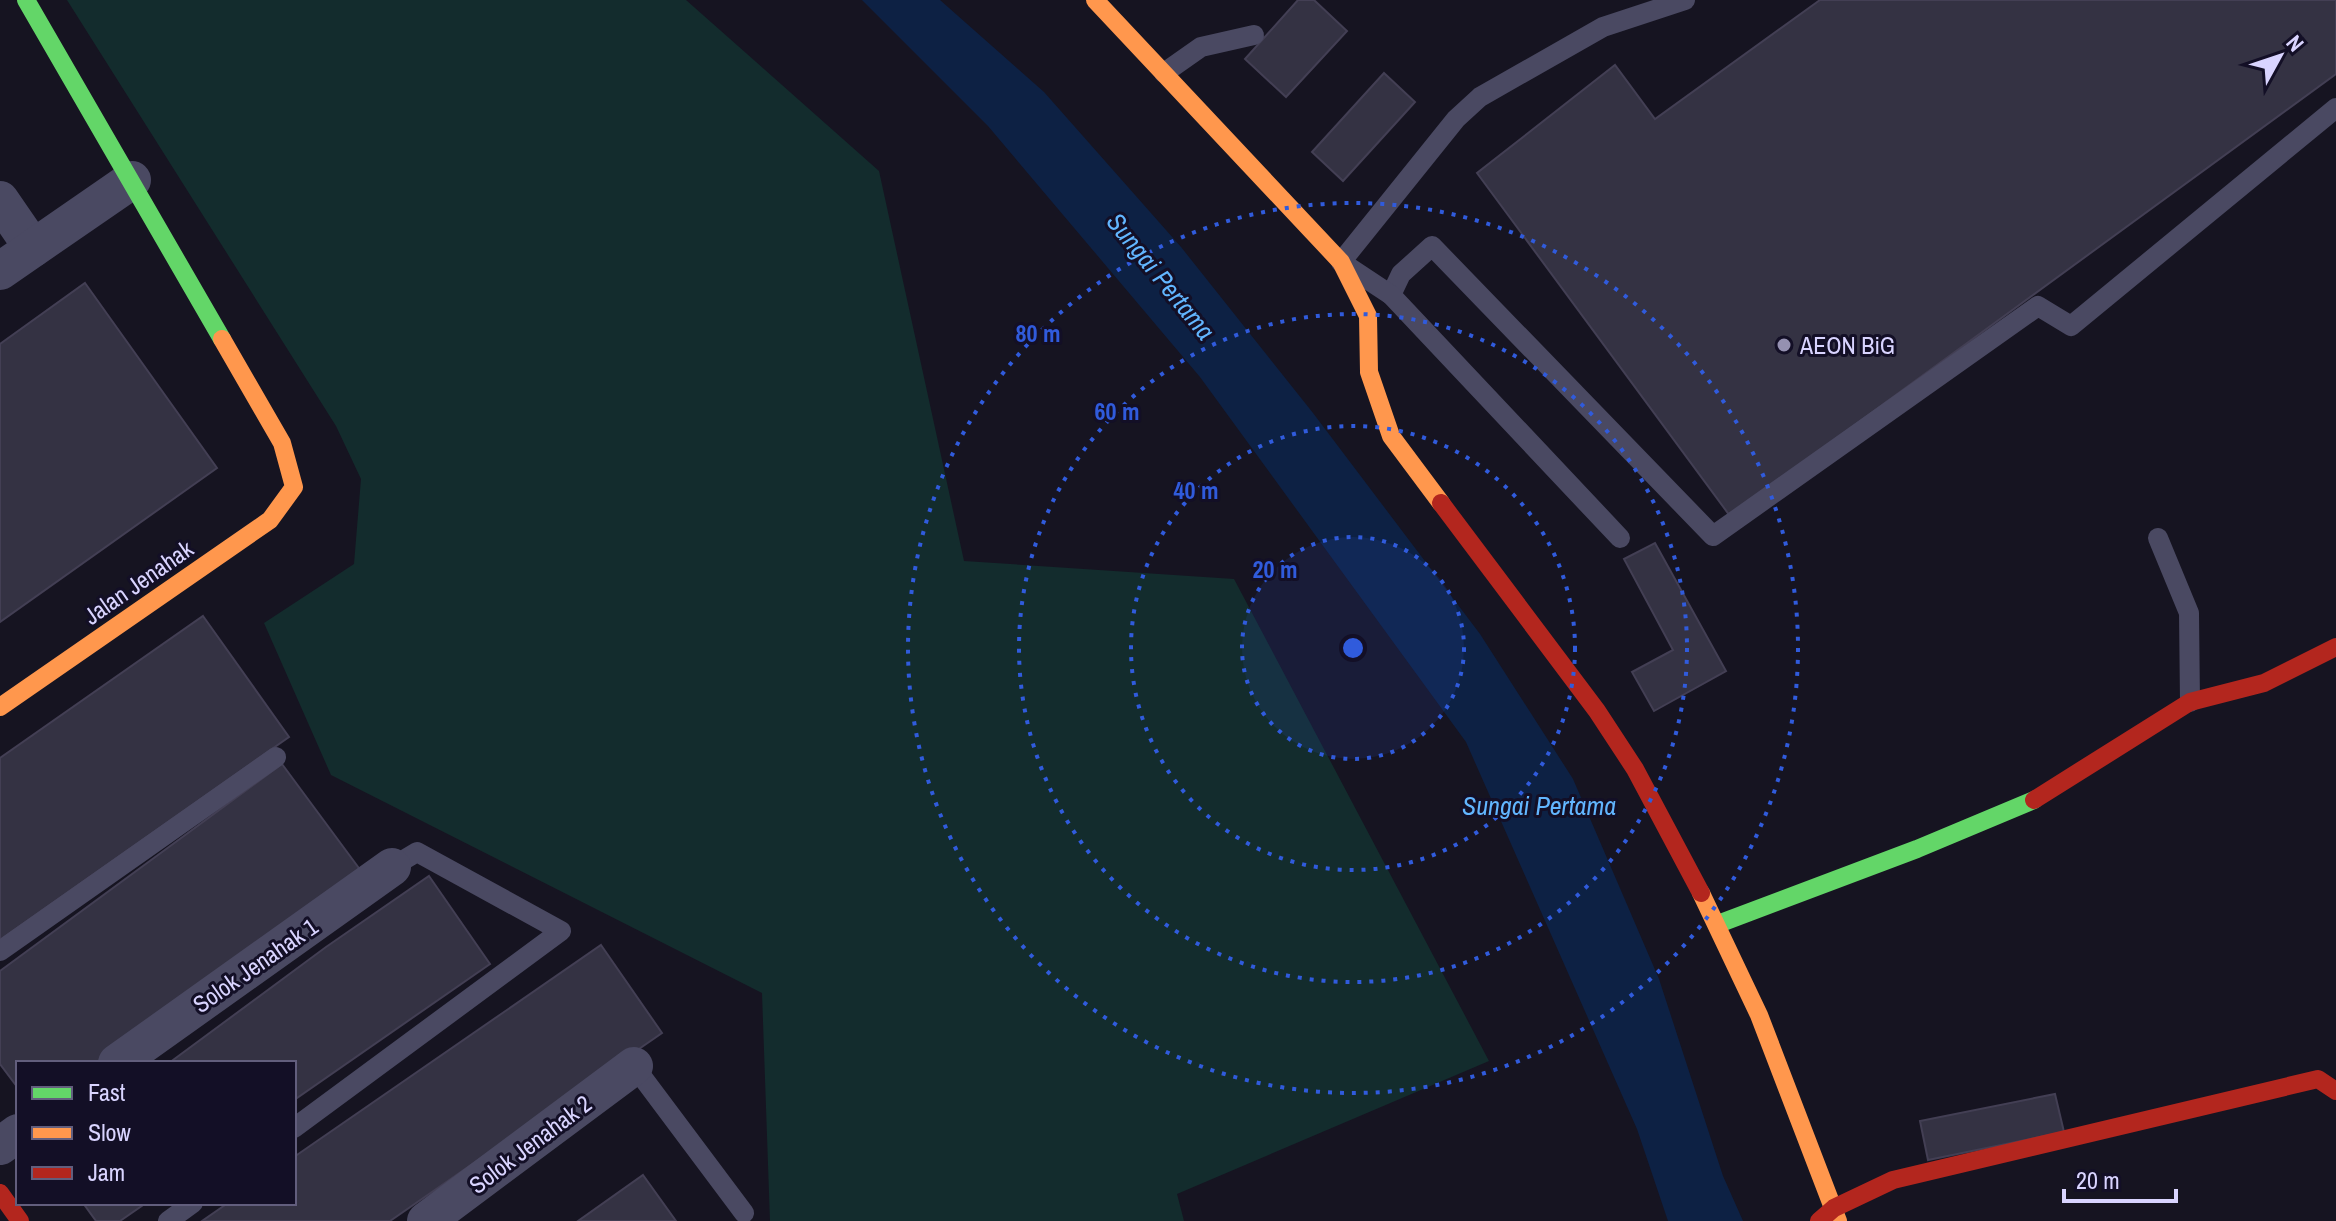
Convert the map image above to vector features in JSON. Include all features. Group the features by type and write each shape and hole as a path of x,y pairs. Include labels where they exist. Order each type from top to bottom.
{"street":[{"path":"0,271 132,180 26,0"},
{"path":"1095,0 1341,262 1368,316 1369,372 1391,436 1597,711 1635,769 1718,924 1759,1015 1836,1215"},
{"name":"Jalan Jenahak","path":"0,707 270,520 294,487 282,443 132,180"},
{"path":"0,200 33,248"},
{"path":"1718,924 1917,849 2034,800 2190,702 2264,683 2336,647"},
{"name":"Solok Jenahak 1","path":"120,1061 392,867"},
{"name":"Solok Jenahak 2","path":"426,1221 634,1066"},
{"path":"1819,1221 1836,1215 1893,1180 2318,1079 2336,1091"},
{"path":"0,1193 20,1221"}],"lane":[{"path":"1620,538 1391,295 1341,262 1456,119 1480,97 1603,27 1685,0"},
{"path":"1164,73 1201,47 1254,35"},
{"path":"1391,295 1401,274 1432,246 1713,536 2038,306 2071,326 2336,108"},
{"path":"2158,538 2189,613 2190,702"},
{"path":"0,951 276,757"},
{"path":"296,1127 561,931 417,852 392,867"},
{"path":"634,1066 744,1213"},
{"path":"2318,1079 2336,1067"},
{"path":"168,1221 190,1205"}],"green space":[{"path":"67,0 686,0 879,171 964,561 1234,579 1489,1061 1177,1194 1184,1221 770,1221 762,993 331,775 264,623 354,564 361,479 336,426"}],"water":[{"name":"Sungai Pertama","path":"862,0 940,0 1044,92 1181,247 1313,413 1480,634 1573,779 1659,979 1723,1176 1743,1221 1668,1221 1637,1129 1466,742 1200,377 988,126"}],"building":[{"path":"1298,0 1314,0 1347,31 1286,97 1245,59"},
{"name":"AEON BiG","path":"1820,0 2336,0 2336,74 1730,516 1477,173 1615,65 1655,119"},
{"path":"1384,73 1415,102 1343,181 1312,152"},
{"path":"85,283 217,468 0,622 0,344"},
{"path":"1655,543 1726,671 1654,711 1632,672 1673,650 1624,559"},
{"path":"203,616 289,737 0,940 0,758"},
{"path":"282,764 364,875 111,1061 16,1061 16,1085 0,1064 0,971"},
{"path":"429,876 490,964 296,1099 296,1061 172,1061 326,947"},
{"path":"601,945 662,1033 390,1221 202,1221 225,1205 296,1205 296,1156"},
{"path":"2055,1094 2064,1132 1928,1160 1920,1121"},
{"path":"643,1175 676,1221 578,1221"},
{"path":"84,1205 143,1205 120,1221 96,1221"}],"traffic: fast":[{"path":"26,0 222,339"},
{"path":"1718,924 1917,849 2034,800"}],"traffic: slow":[{"path":"1095,0 1341,262 1368,316 1369,372 1391,436 1441,503"},
{"path":"0,707 270,520 294,487 282,443 222,339"},
{"path":"1701,893 1759,1015 1838,1221"}],"traffic: jam":[{"path":"1441,503 1597,711 1635,769 1701,893"},
{"path":"2034,800 2190,702 2264,683 2336,647"},
{"path":"1819,1221 1834,1208 1893,1180 2318,1079 2336,1091"},
{"path":"0,1193 20,1221"}],"place":[{"name":"AEON BiG","path":"1784,345"}]}
